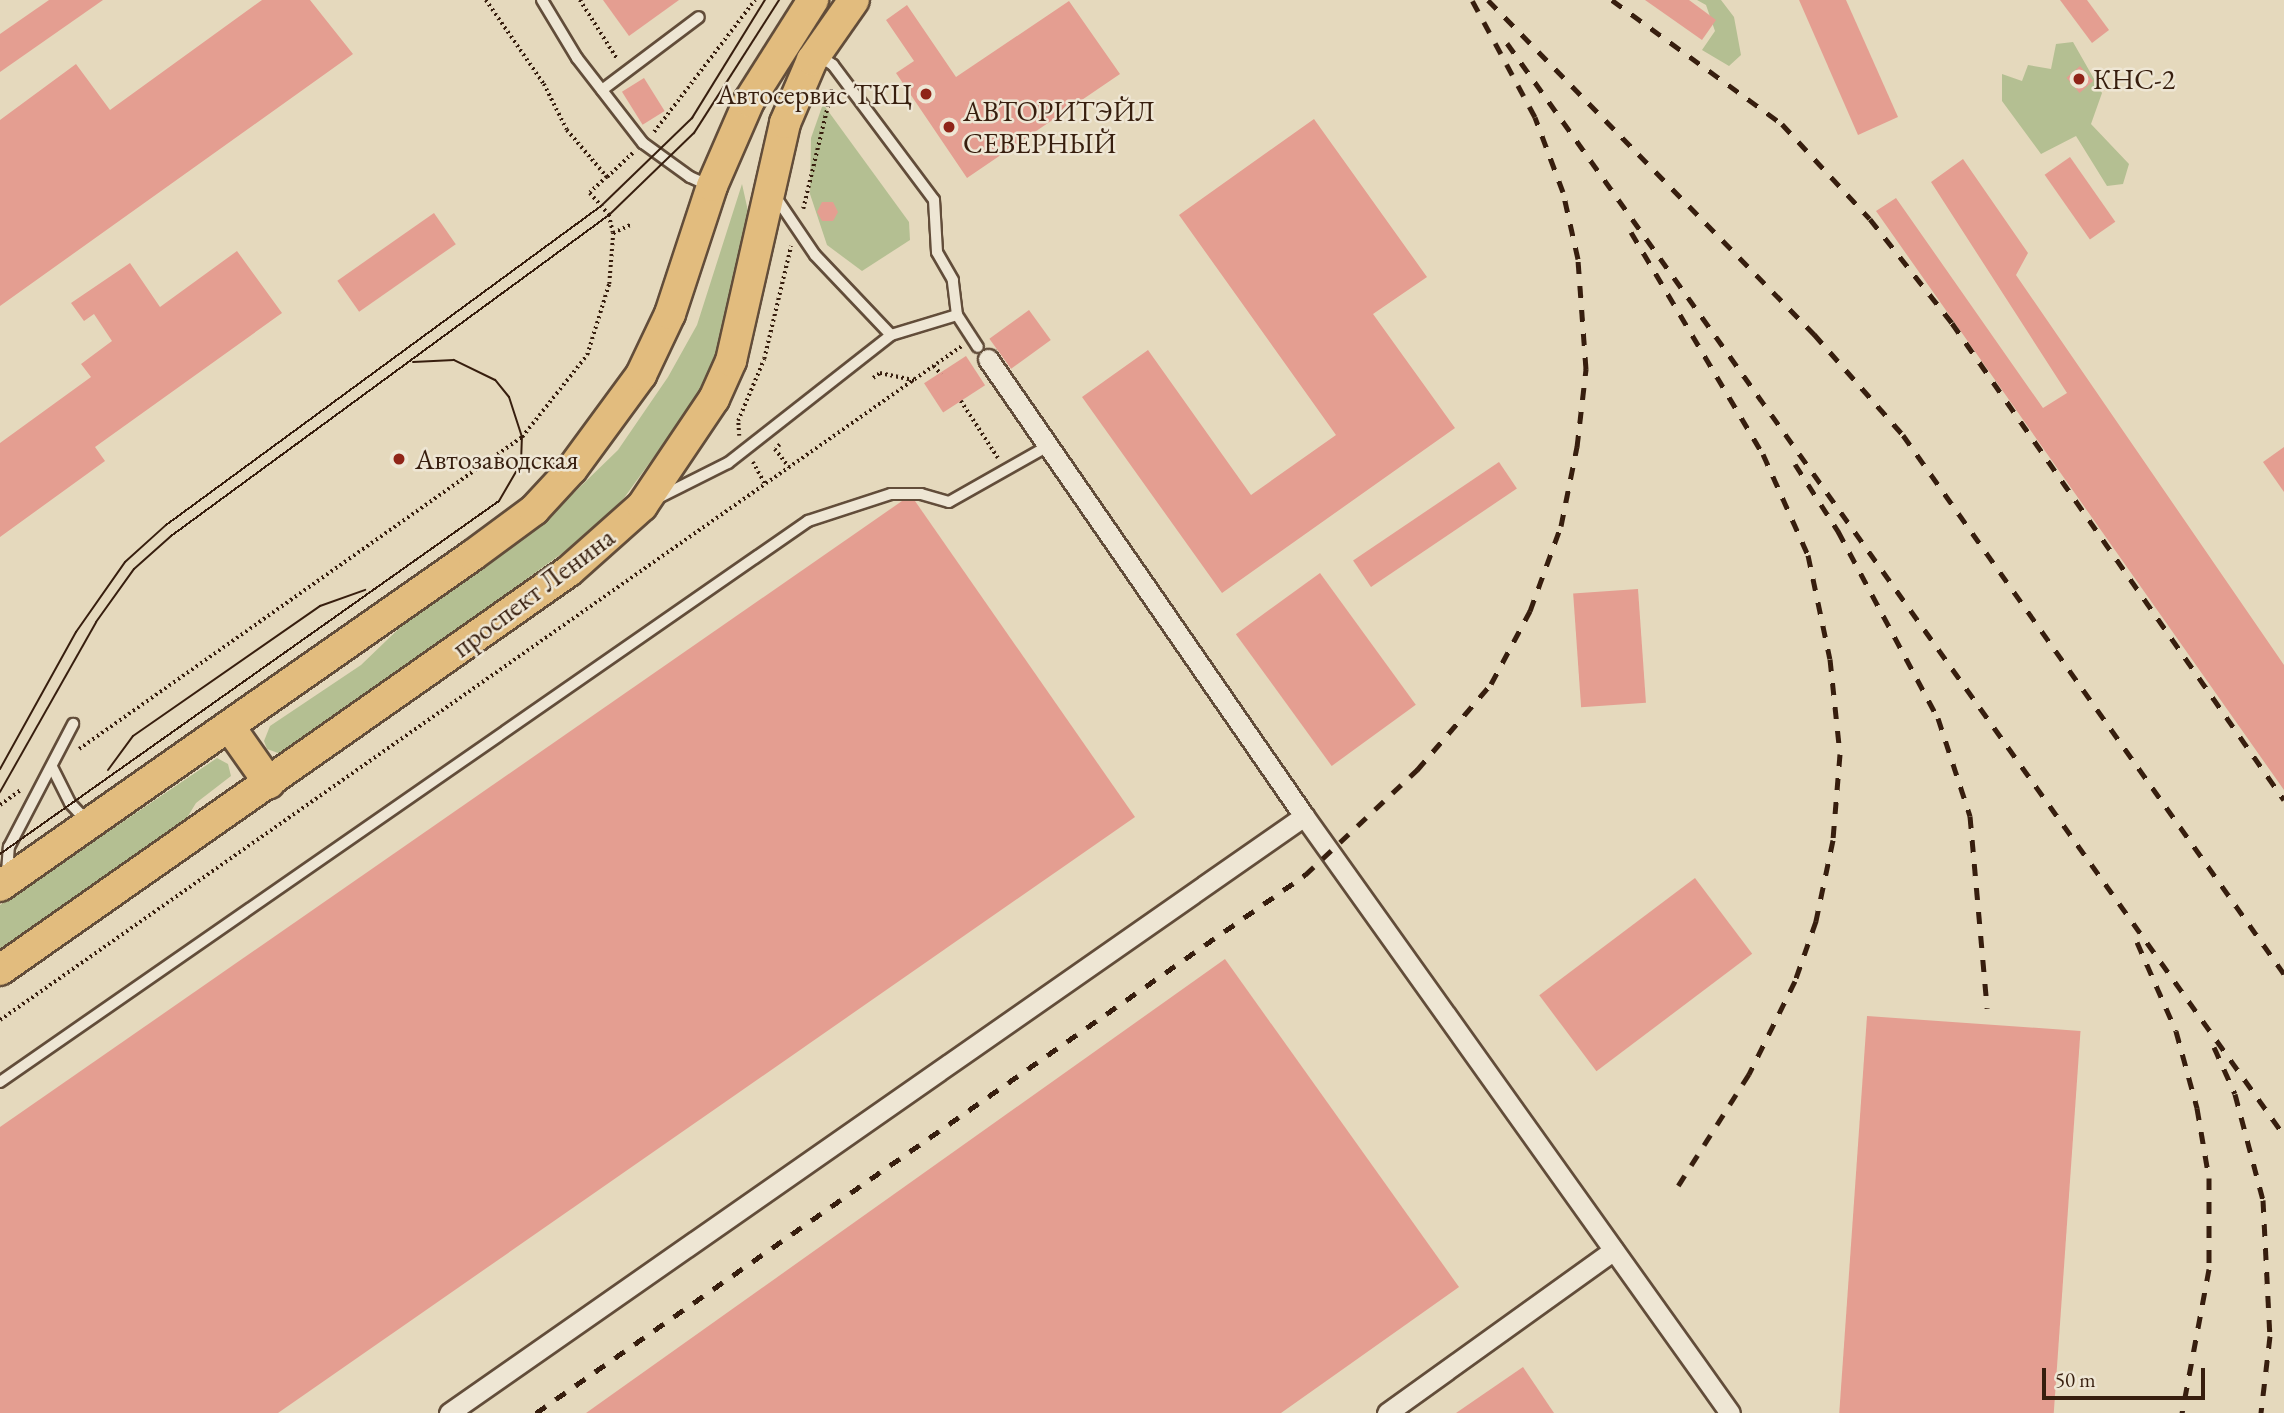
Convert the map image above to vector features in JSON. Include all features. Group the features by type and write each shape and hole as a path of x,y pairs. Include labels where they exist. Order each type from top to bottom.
{"main road":[{"path":"3,883 534,510 572,469 641,375 670,314 716,176 749,101 813,0"},
{"name":"проспект Ленина","path":"0,970 569,571 642,506 714,399 731,361 768,186 785,123 814,57 854,0"},
{"path":"716,176 744,161 758,167 768,186"},
{"path":"229,726 269,783"}],"street":[{"path":"979,348 1304,816 1730,1413"},
{"path":"449,1413 1304,816"},
{"path":"1387,1413 1614,1251"}],"lane":[{"path":"542,0 602,90 643,143 690,177 716,176"},
{"path":"602,90 699,17"},
{"path":"814,57 841,76 934,200 937,252 953,280 957,315 979,348"},
{"path":"768,186 815,255 891,335"},
{"path":"642,506 746,449 891,335 957,315"},
{"path":"0,1082 808,522 891,494 921,494 949,502 1048,446"},
{"path":"3,883 9,848 73,724"},
{"path":"52,767 70,803 90,823"}],"path":[{"path":"486,0 544,84 567,130 607,177"},
{"path":"580,0 625,72"},
{"path":"0,805 523,437 587,355 609,284 613,233 609,215 590,193 669,116 755,0"},
{"path":"765,484 746,449 738,421 764,359 781,275 810,186 825,104 841,76"},
{"path":"613,233 632,224"},
{"path":"0,1020 934,366 979,348"},
{"path":"934,366 941,374"},
{"path":"873,378 880,373 914,380"},
{"path":"961,401 1006,471"},
{"path":"780,445 775,449 789,467"}],"green space":[{"path":"1697,0 1721,0 1734,17 1741,55 1729,66 1702,50 1715,31 1706,5"},
{"path":"2073,42 2102,93 2091,124 2129,164 2123,184 2107,186 2076,136 2041,154 2002,101 2002,74 2022,81 2028,65 2051,69 2056,44"},
{"path":"823,104 909,222 910,240 862,271 827,245 810,194 811,138"},
{"path":"742,184 748,211 721,351 706,385 624,498 586,536 293,748 281,754 267,749 264,741 270,726 361,665 413,615 550,516 618,450 668,377 697,325"},
{"path":"217,758 228,764 231,776 196,803 185,821 0,950 0,905"}],"building":[{"path":"49,0 103,0 0,72 0,34"},
{"path":"262,0 310,0 353,54 0,306 0,120 76,64 110,110"},
{"path":"603,0 679,0 629,36"},
{"path":"1645,0 1689,0 1716,20 1702,40"},
{"path":"1799,0 1846,0 1898,117 1858,135"},
{"path":"2060,0 2087,0 2109,30 2092,43"},
{"path":"1069,1 1120,74 967,178 896,73 914,61 886,20 907,5 956,77"},
{"name":"КНС-2","path":"2080,66 2093,81 2080,93 2066,78"},
{"path":"644,78 665,111 643,125 622,92"},
{"path":"1314,119 1427,277 1373,314 1455,428 1222,593 1082,397 1148,350 1251,495 1336,435 1179,215"},
{"path":"2070,157 2115,222 2090,239 2045,175"},
{"path":"1963,159 2028,253 2016,275 2284,665 2284,790 1876,211 1896,198 2043,408 2067,393 1931,182"},
{"path":"822,202 833,202 838,212 833,221 822,221 817,212"},
{"path":"434,213 456,244 359,312 337,281"},
{"path":"237,251 282,313 95,447 105,461 0,537 0,443 91,377 81,364 112,341 94,314 84,321 71,303 130,263 160,307"},
{"path":"1029,310 1051,340 1011,369 989,339"},
{"path":"966,356 985,385 943,413 924,383"},
{"path":"2284,447 2284,492 2263,462"},
{"path":"1499,462 1517,489 1371,587 1353,560"},
{"path":"902,501 915,501 1135,817 278,1413 0,1413 0,1127"},
{"path":"1320,573 1416,705 1332,766 1236,634"},
{"path":"1638,589 1646,703 1581,707 1573,594"},
{"path":"1695,878 1752,954 1596,1071 1539,995"},
{"path":"1225,959 1459,1287 1281,1413 586,1413"},
{"path":"1867,1016 2080,1031 2054,1413 1839,1413"},
{"path":"1523,1367 1554,1413 1456,1413"}],"tram line":[{"path":"0,769 76,632 125,562 166,525 601,206 692,118 765,0"},
{"path":"0,792 96,622 134,569 171,536 609,215 694,133 779,0"},
{"path":"0,854 499,501 521,463 522,437 509,397 495,380 454,360 413,362"},
{"path":"108,770 133,736 320,606 365,590"}],"railway":[{"path":"536,1413 1305,875 1417,770 1491,684 1530,611 1561,526 1577,447 1586,369 1578,259 1563,192 1535,117 1472,0"},
{"path":"1488,0 1814,334 1903,435 2284,974"},
{"path":"1612,0 1782,124 1870,219 1952,323 2284,800"},
{"path":"1507,43 2284,1135"},
{"path":"1631,232 1763,454 1808,555 1830,659 1840,754 1833,840 1816,921 1795,981 1749,1074 1678,1186"},
{"path":"1795,464 1838,531 1938,718 1970,816 1987,1008"},
{"path":"2137,942 2176,1031 2197,1108 2209,1178 2209,1269 2182,1413"},
{"path":"2214,1047 2235,1094 2263,1200 2270,1336 2261,1413"}],"place":[{"name":"КНС-2","path":"2079,79"},
{"name":"Автосервис ТКЦ","path":"926,94"},
{"name":"АВТОРИТЭЙЛ СЕВЕРНЫЙ","path":"949,127"},
{"name":"Автозаводская","path":"399,459"}]}
